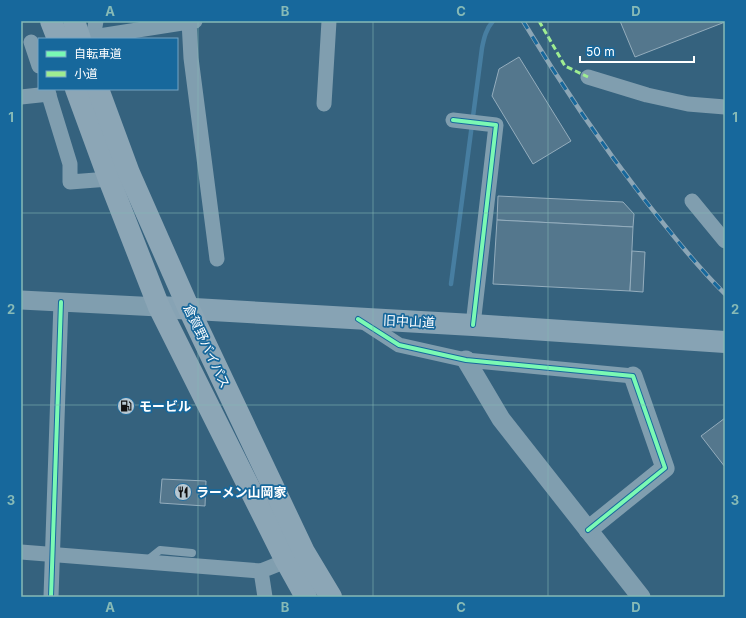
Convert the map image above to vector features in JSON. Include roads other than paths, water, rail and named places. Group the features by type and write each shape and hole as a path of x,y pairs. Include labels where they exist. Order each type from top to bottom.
{"highway":[{"path":"51,21 58,38"},
{"path":"74,21 83,38"},
{"name":"倉賀野バイパス","path":"76,90 159,307 286,561 306,597"},
{"name":"倉賀野バイパス","path":"98,90 129,173 189,309 304,552 331,597"}],"main road":[{"name":"旧中山道","path":"159,307 473,325 725,342"}],"street":[{"path":"85,38 96,21"},
{"path":"90,38 195,21"},
{"path":"324,104 328,21"},
{"path":"189,22 191,58 217,260"},
{"path":"30,42 38,63"},
{"path":"588,77 647,95 688,104 725,107"},
{"path":"21,97 48,92 70,164 70,182 109,179"},
{"path":"466,121 496,125 473,325"},
{"path":"692,201 725,240"},
{"name":"旧中山道","path":"21,300 159,307"},
{"path":"51,597 61,302"},
{"path":"358,319 400,345 466,360 633,376 665,468 588,530"},
{"path":"466,360 501,419 641,597"},
{"path":"21,552 261,571 286,561"},
{"path":"261,571 264,597"}],"lane":[{"path":"145,562 160,550 192,553"}],"waterway":[{"path":"451,284 482,48 487,30 493,21"}],"railway":[{"path":"523,21 581,112 628,178 683,248 725,294"}],"place":[{"name":"モービル","path":"126,406"},
{"name":"ラーメン山岡家","path":"183,492"}]}
